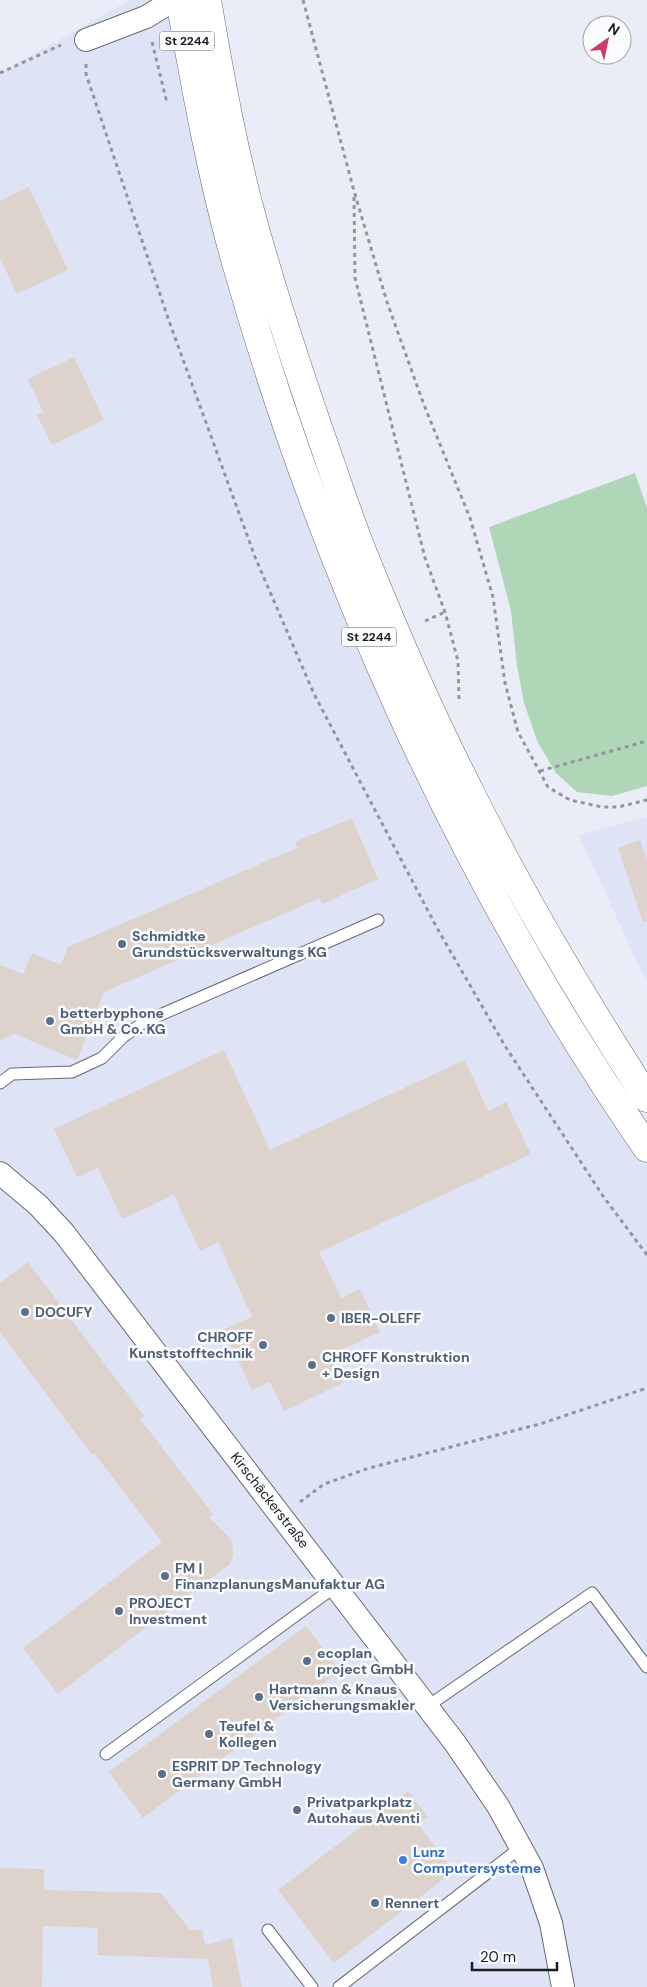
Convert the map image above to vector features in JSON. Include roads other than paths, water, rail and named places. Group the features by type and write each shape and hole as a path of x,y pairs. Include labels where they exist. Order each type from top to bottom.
{"main road":[{"name":"St 2244","path":"180,0 194,82 233,251 285,420 344,579 412,734 450,814 494,896 586,1057 647,1148"},
{"name":"St 2244","path":"207,0 235,150 258,238 304,390 366,561 438,726 481,815 562,962 647,1098"}],"street":[{"path":"86,40 146,17 174,0"},
{"name":"Kirschäckerstraße","path":"0,1173 38,1205 64,1233 455,1743 498,1806 532,1868 551,1923 563,1987"}],"lane":[{"path":"0,1083 12,1074 72,1072 102,1058 123,1037 144,1022 378,920"},
{"path":"106,1754 336,1586"},
{"path":"428,1706 592,1593 647,1667"},
{"path":"339,1987 520,1848"},
{"path":"268,1930 312,1987"}],"place":[{"name":"Schmidtke Grundstücksverwaltungs KG","path":"122,944"},
{"name":"betterbyphone GmbH & Co. KG","path":"50,1021"},
{"name":"DOCUFY","path":"25,1312"},
{"name":"IBER-OLEFF","path":"331,1318"},
{"name":"CHROFF Kunststofftechnik","path":"263,1345"},
{"name":"CHROFF Konstruktion + Design","path":"312,1365"},
{"name":"FM | FinanzplanungsManufaktur AG","path":"165,1576"},
{"name":"PROJECT Investment","path":"119,1611"},
{"name":"ecoplan project GmbH","path":"307,1661"},
{"name":"Hartmann & Knaus Versicherungsmakler","path":"259,1697"},
{"name":"Teufel & Kollegen","path":"209,1734"},
{"name":"ESPRIT DP Technology Germany GmbH","path":"162,1774"},
{"name":"Privatparkplatz Autohaus Aventi","path":"297,1810"},
{"name":"Lunz Computersysteme","path":"403,1860"},
{"name":"Rennert","path":"375,1903"}]}
